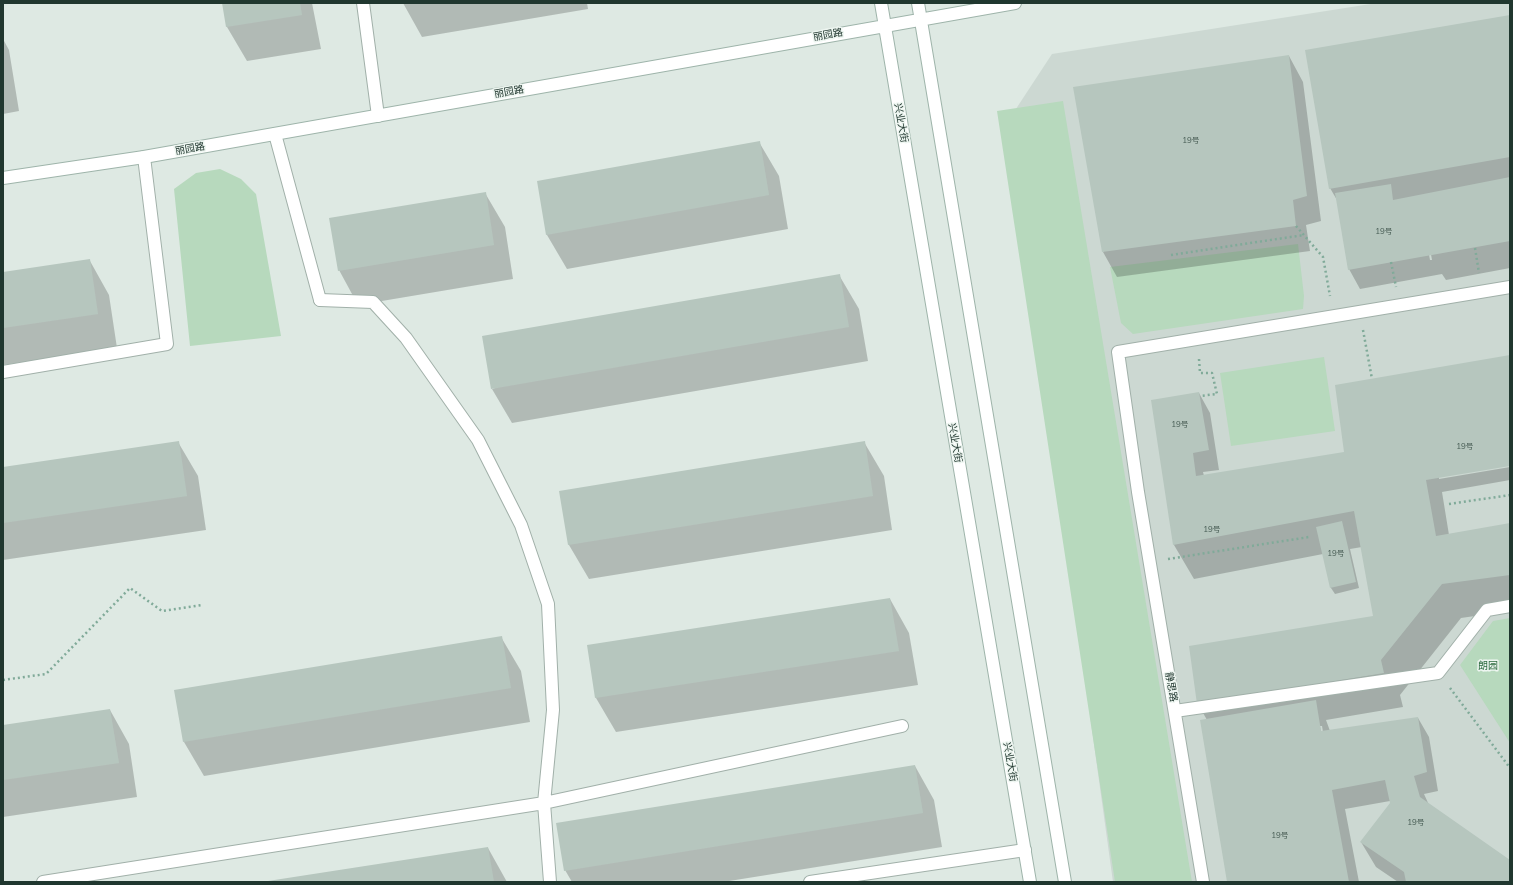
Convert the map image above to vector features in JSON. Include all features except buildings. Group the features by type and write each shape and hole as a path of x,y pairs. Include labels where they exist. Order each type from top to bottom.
{"street":[{"path":"363,3 378,116"},
{"name":"兴业大街","path":"881,3 1030,882"},
{"path":"918,3 922,19 1065,882"},
{"name":"丽园路","path":"3,178 144,157 1015,3"},
{"path":"275,134 320,300 373,302 406,338 478,440 521,525 548,604 553,710 544,803 550,882"},
{"path":"3,372 167,344 144,157"},
{"path":"1197,338 1510,287"},
{"name":"静思路","path":"1197,338 1118,352 1138,492 1203,882"},
{"path":"1175,711 1438,673 1487,610 1510,606"},
{"path":"43,882 544,803 902,726"},
{"path":"810,882 1025,850"}],"path":[{"path":"1296,226 1323,257 1334,316"},
{"path":"1171,255 1304,235"},
{"path":"1475,248 1483,291"},
{"path":"1391,262 1399,306"},
{"path":"1360,312 1372,379"},
{"path":"1197,338 1200,373 1212,374 1217,394 1200,396"},
{"path":"1449,504 1510,495"},
{"path":"1150,562 1309,537"},
{"path":"3,680 46,674 130,588 162,611 202,605"},
{"path":"1438,673 1510,768"}],"shaded area":[{"path":"1377,3 1510,3 1510,882 1113,882 1008,121 1052,54"}],"green space":[{"path":"1063,101 1192,882 1115,882 997,111"},
{"path":"220,169 241,179 256,194 281,336 190,346 174,189 196,173"},
{"path":"1298,244 1304,296 1303,309 1133,334 1121,323 1110,267"},
{"path":"1324,357 1335,431 1231,446 1220,373"},
{"name":"朗园","path":"1510,618 1510,743 1460,665 1493,621"}]}
